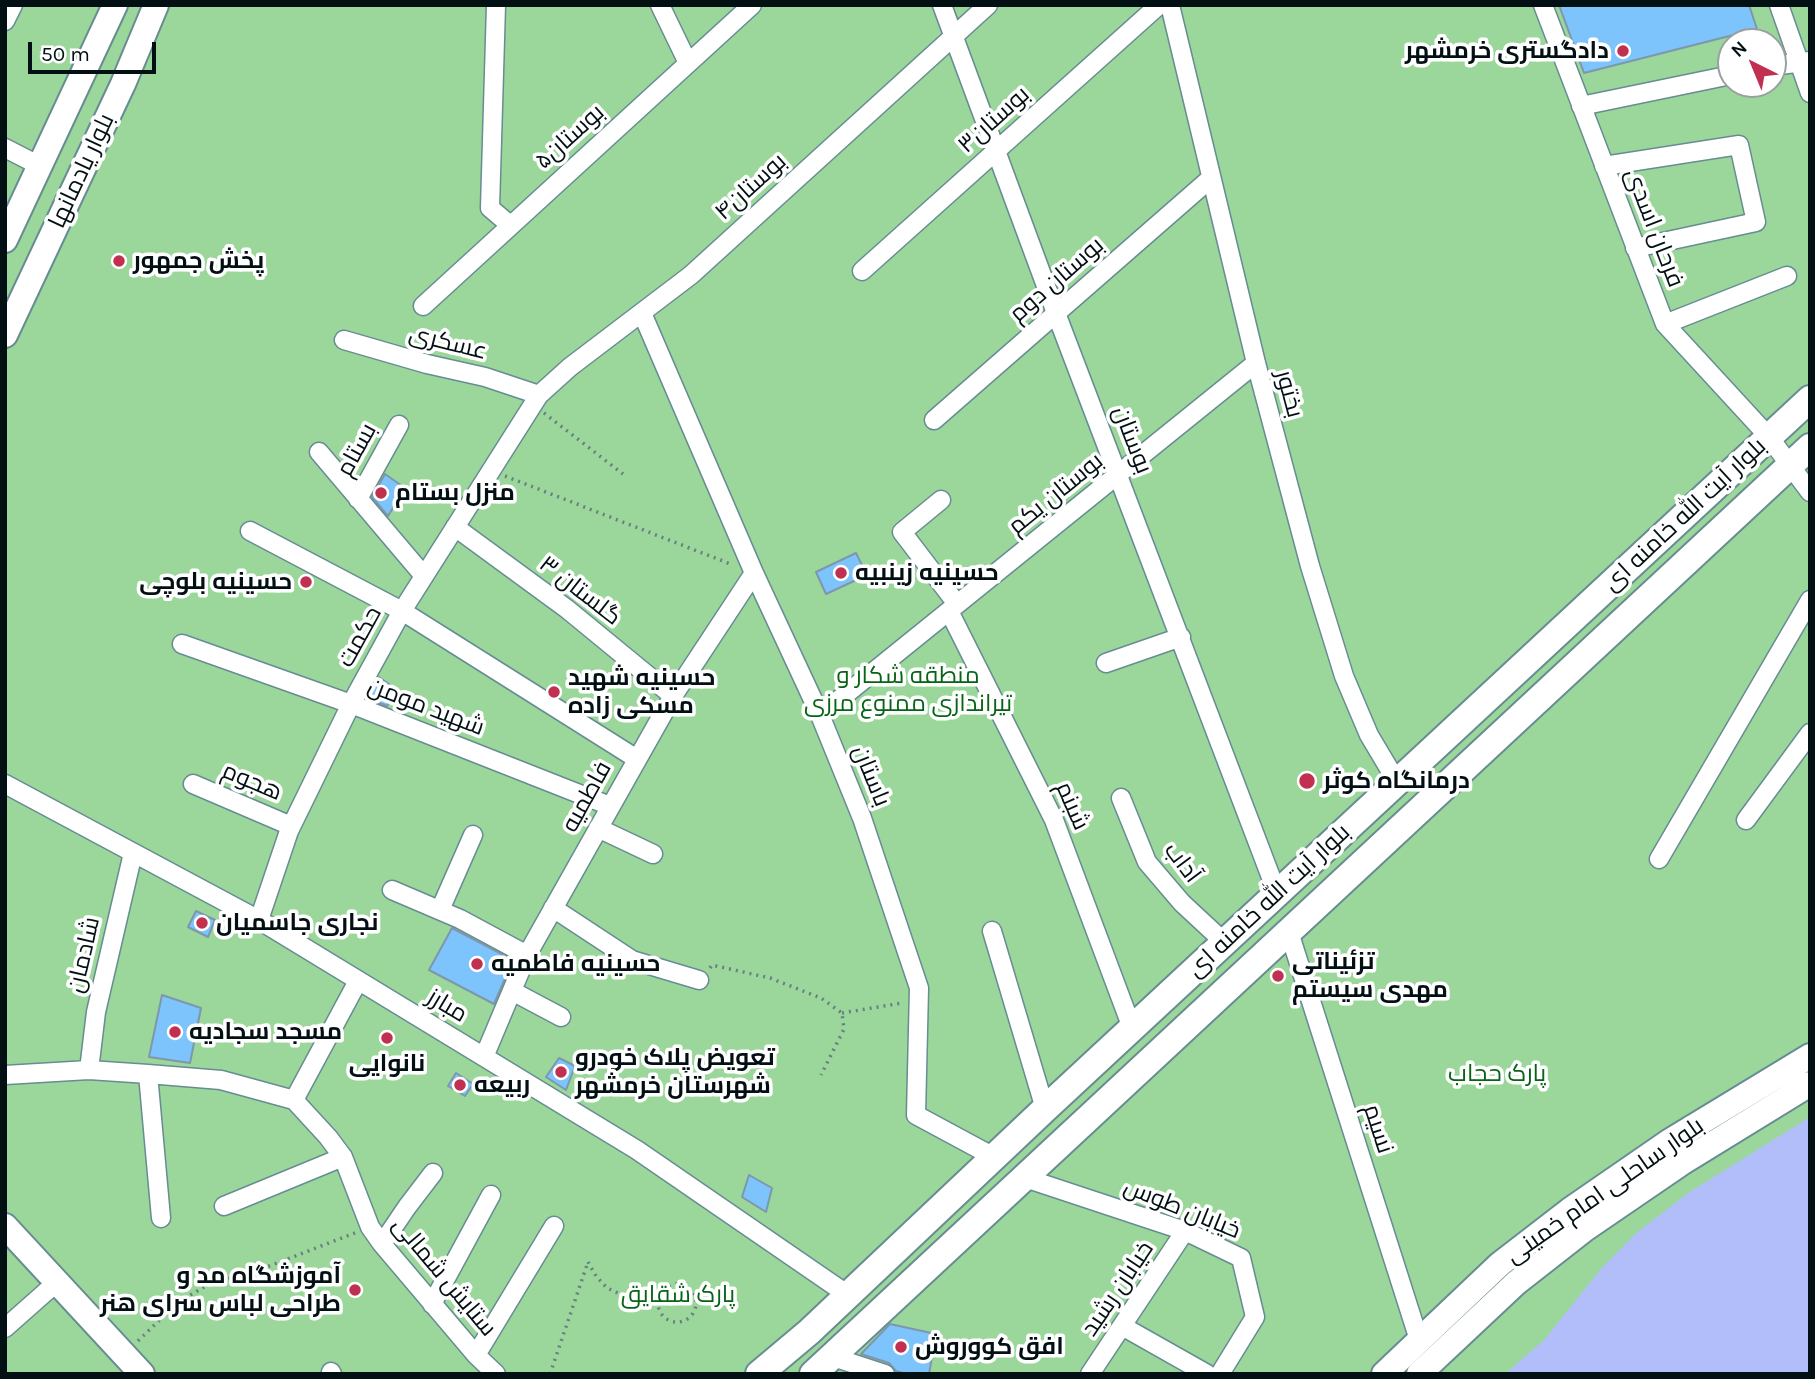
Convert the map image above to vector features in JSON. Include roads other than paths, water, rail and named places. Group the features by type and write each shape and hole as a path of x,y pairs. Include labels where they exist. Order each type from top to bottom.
{"main road":[{"name":"بلوار یادمانها","path":"5,240 115,5"},
{"name":"بلوار یادمانها","path":"5,335 123,85 156,5"},
{"path":"85,69 123,85"},
{"name":"بلوار آیت الله خامنه ای","path":"759,1374 848,1295 1810,399"},
{"name":"بلوار آیت الله خامنه ای","path":"823,1365 1810,447"},
{"name":"بلوار ساحلی امام خمینی","path":"1419,1374 1516,1283 1677,1152 1810,1056"},
{"name":"بلوار ساحلی امام خمینی","path":"1384,1374 1500,1264 1570,1210 1810,1084"},
{"path":"5,1226 142,1374"}],"street":[{"path":"5,21 13,5"},
{"path":"496,5 490,208 510,225"},
{"path":"660,5 688,63"},
{"name":"بوستان۵","path":"423,306 752,5"},
{"name":"بوستان","path":"942,5 1056,313 1278,893"},
{"name":"بوستان۴","path":"535,400 570,367 691,275 988,5"},
{"name":"بوستان۳","path":"862,271 1159,5"},
{"name":"بختور","path":"1170,5 1256,363 1310,566 1344,676 1369,735 1397,782"},
{"name":"فرحان اسدی","path":"1543,5 1665,324 1769,438 1789,467"},
{"path":"1779,5 1804,61 1810,93"},
{"path":"1581,106 1717,78"},
{"path":"1604,166 1739,145 1756,222 1636,248"},
{"path":"5,148 40,166"},
{"name":"بوستان دوم","path":"934,419 1211,178"},
{"path":"1665,324 1787,276"},
{"name":"باستان","path":"642,313 754,573 820,715 862,818 919,988 916,1115 994,1157"},
{"name":"عسکری","path":"344,340 427,364 485,377 535,400"},
{"name":"بوستان یکم","path":"820,715 1256,363"},
{"name":"حکمت","path":"259,920 291,826 351,704 402,611 535,400"},
{"name":"بستام","path":"358,499 399,425"},
{"path":"319,452 424,576"},
{"path":"1789,467 1810,492"},
{"name":"شبنم","path":"941,500 902,532 953,608 1054,820 1132,1028"},
{"name":"گلستان ۳","path":"455,527 566,609 673,696"},
{"path":"250,531 402,611 637,759"},
{"name":"فاطمیه","path":"484,1057 527,955 553,908 673,696 754,573"},
{"path":"1659,859 1810,600"},
{"path":"1106,663 1181,637"},
{"name":"شهید مومن","path":"182,644 351,704 610,806"},
{"path":"1746,820 1810,733"},
{"name":"هجوم","path":"193,784 291,826"},
{"name":"مبارز","path":"5,785 259,920 637,1150 848,1295"},
{"name":"آداب","path":"1121,798 1147,862 1182,903 1224,942"},
{"path":"598,828 653,853"},
{"path":"440,910 473,835"},
{"name":"شادمان","path":"89,1070 96,1012 133,853"},
{"path":"392,890 440,910 527,955"},
{"path":"553,908 632,960 699,980"},
{"path":"992,931 1045,1109"},
{"name":"نسیم","path":"1289,932 1419,1340"},
{"path":"5,1075 89,1070 221,1080 294,1100 358,981"},
{"path":"512,991 561,1017"},
{"path":"148,1074 161,1218"},
{"name":"ستایش شمالی","path":"294,1100 343,1157 370,1227 382,1244 476,1355 496,1374"},
{"path":"224,1206 343,1157"},
{"path":"382,1244 433,1173"},
{"name":"خیابان طوس","path":"1025,1178 1185,1231 1241,1258 1255,1317 1220,1374"},
{"path":"432,1304 491,1195"},
{"path":"476,1355 554,1226"},
{"name":"خیابان رشید","path":"1090,1374 1185,1231"},
{"path":"5,1328 57,1282"},
{"path":"1122,1326 1207,1374"},
{"path":"823,1365 885,1374"}],"water":[{"path":"1810,1117 1810,1374 1505,1374 1544,1340 1600,1270 1635,1234 1688,1193"}],"place":[{"name":"دادگستری خرمشهر","path":"1623,51"},
{"name":"پخش جمهور","path":"119,261"},
{"name":"منزل بستام","path":"381,493"},
{"name":"حسینیه زینبیه","path":"841,573"},
{"name":"حسینیه بلوچی","path":"306,582"},
{"name":"حسینیه شهید مسکی زاده","path":"554,692"},
{"name":"درمانگاه کوثر","path":"1307,781"},
{"name":"نجاری جاسمیان","path":"202,923"},
{"name":"حسینیه فاطمیه","path":"477,964"},
{"name":"تزئیناتی مهدی سیستم","path":"1278,976"},
{"name":"مسجد سجادیه","path":"175,1032"},
{"name":"نانوایی","path":"387,1038"},
{"name":"تعویض پلاک خودرو شهرستان خرمشهر","path":"561,1072"},
{"name":"ربیعه","path":"460,1085"},
{"name":"آموزشگاه مد و طراحی لباس سرای هنر","path":"355,1290"},
{"name":"افق کووروش","path":"901,1347"}],"park label":[{"name":"منطقه شکار و تیراندازی ممنوع مرزی","path":"908,690"},
{"name":"پارک حجاب","path":"1497,1074"},
{"name":"پارک شقایق","path":"678,1295"}]}
